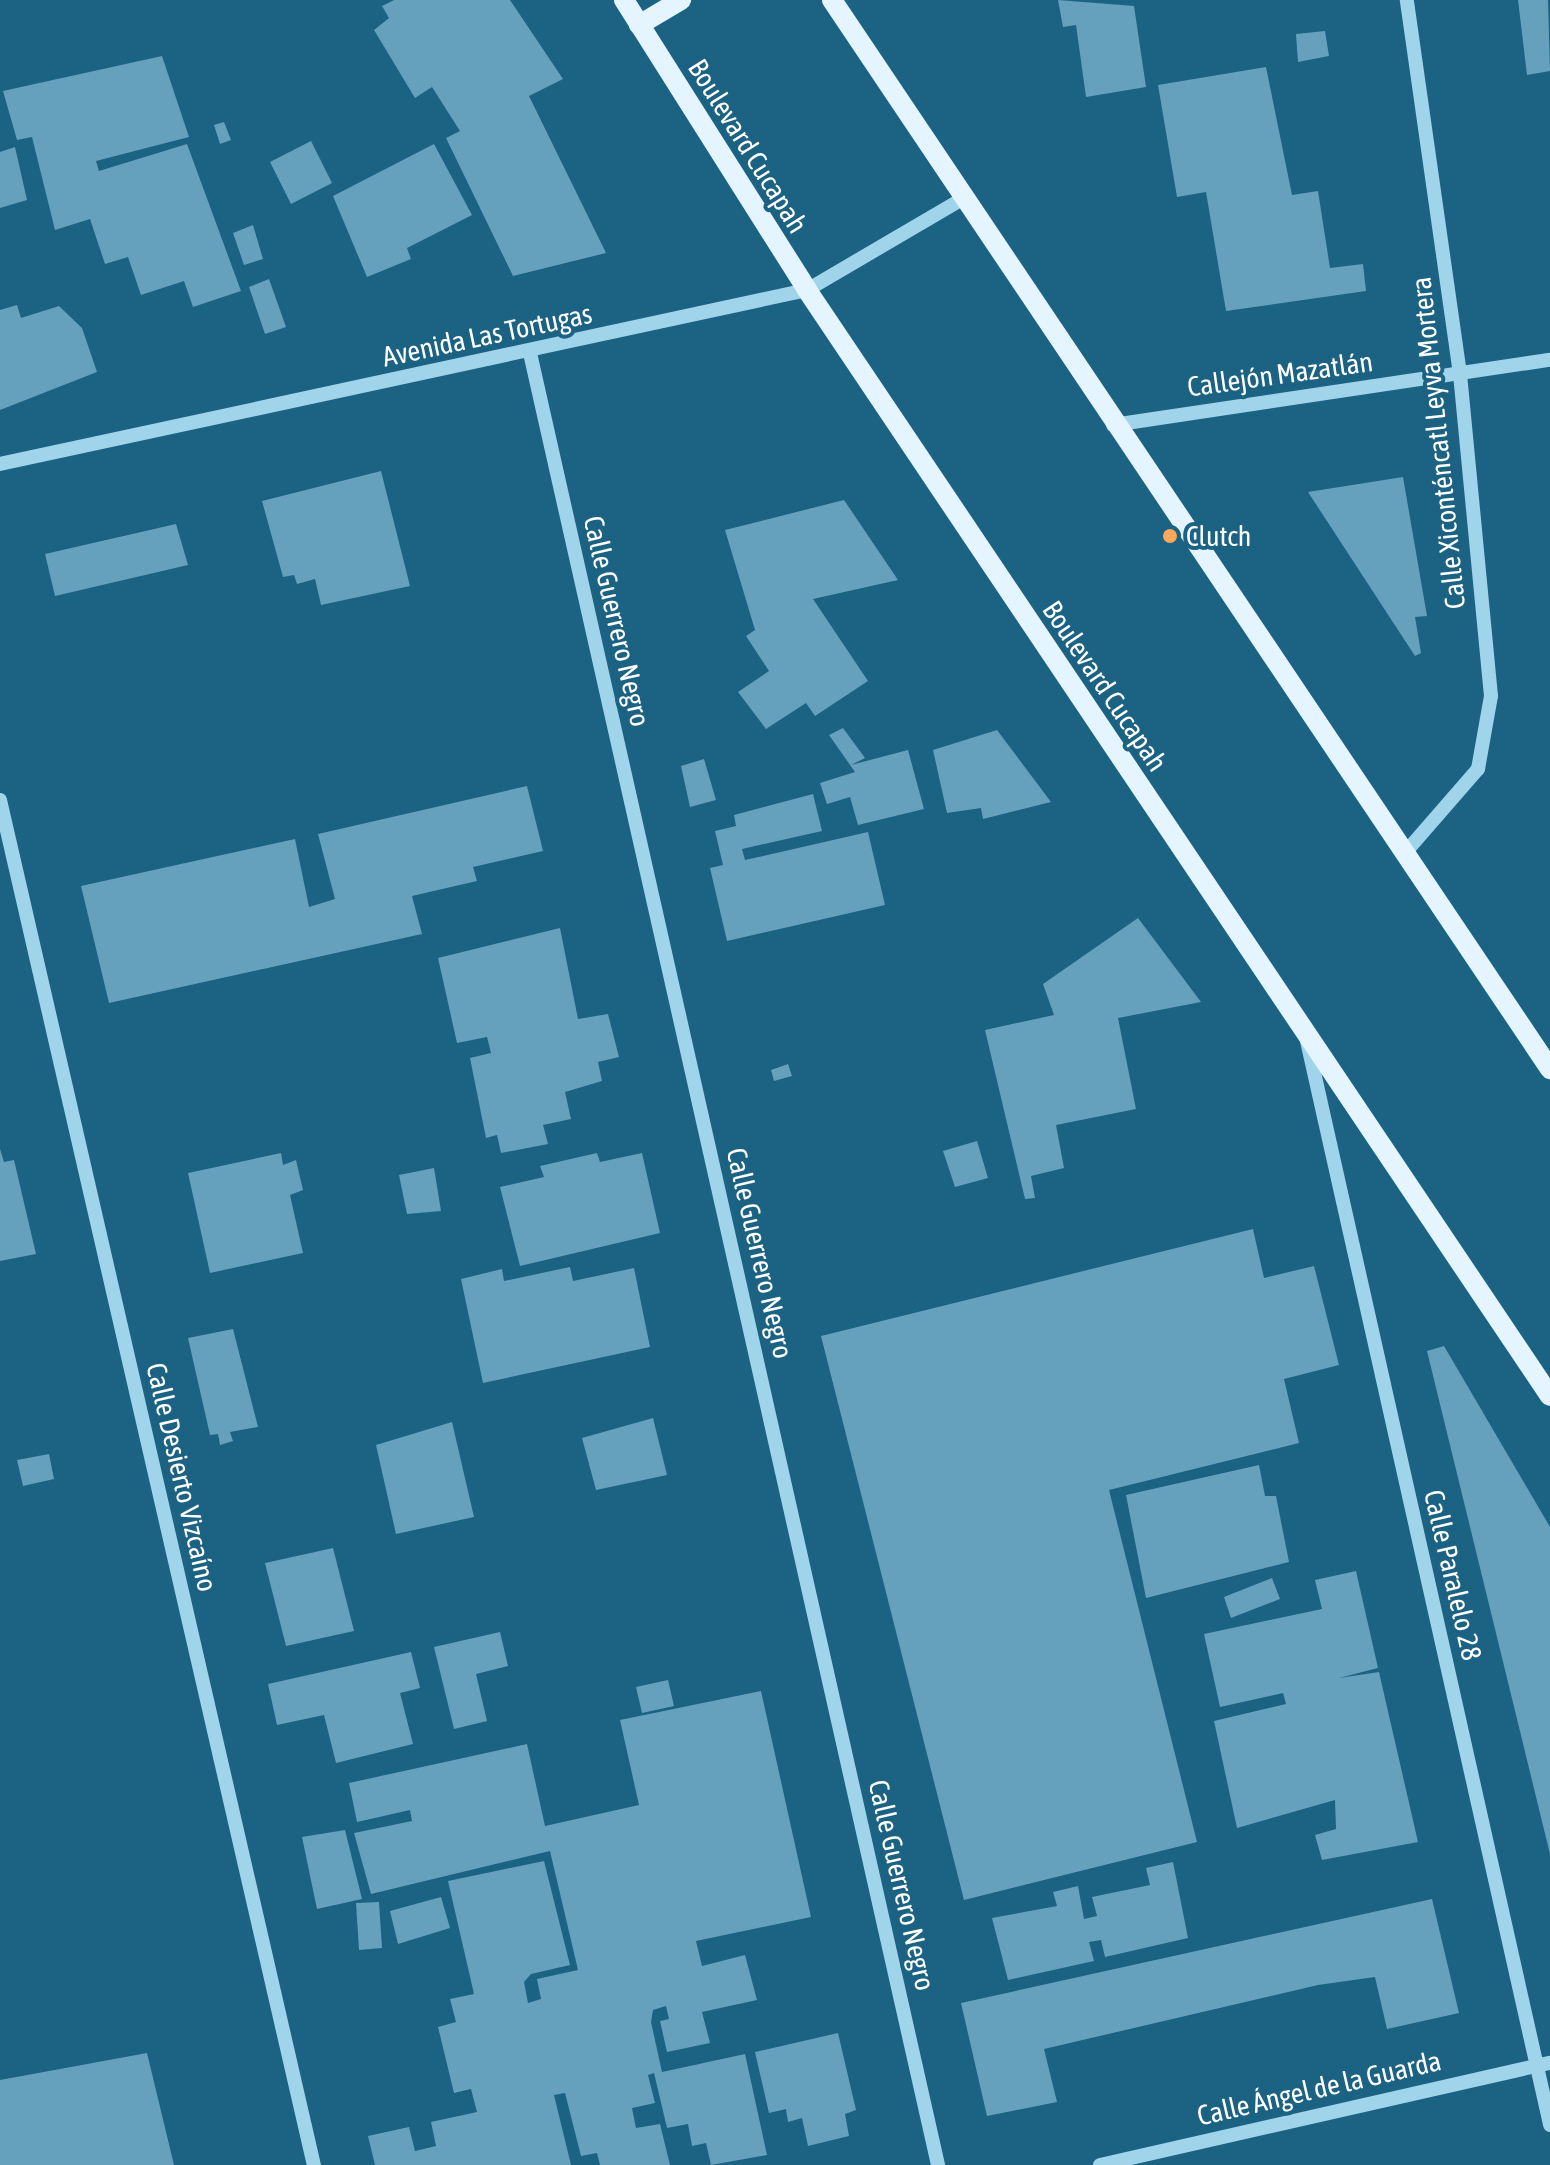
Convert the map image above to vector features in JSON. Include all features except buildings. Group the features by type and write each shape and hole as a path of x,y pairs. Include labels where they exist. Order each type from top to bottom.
{"main road":[{"name":"Boulevard Cucapah","path":"624,0 807,290 1550,1396"},
{"path":"639,25 681,0"},
{"path":"832,0 1113,425 1550,1069"}],"street":[{"name":"Calle Xiconténcatl Leyva Mortera","path":"1404,854 1478,769 1491,696 1460,374 1407,0"},
{"name":"Avenida Las Tortugas","path":"0,464 530,353 807,290 962,199"},
{"name":"Calle Guerrero Negro","path":"530,353 938,2165"},
{"name":"Callejón Mazatlán","path":"1113,425 1550,360"},
{"name":"Calle Desierto Vizcaíno","path":"0,800 314,2165"},
{"name":"Calle Paralelo 28","path":"1306,1037 1543,2064 1550,2125"},
{"name":"Calle Ángel de la Guarda","path":"1100,2165 1543,2064"}],"place":[{"name":"Clutch","path":"1170,536"}]}
